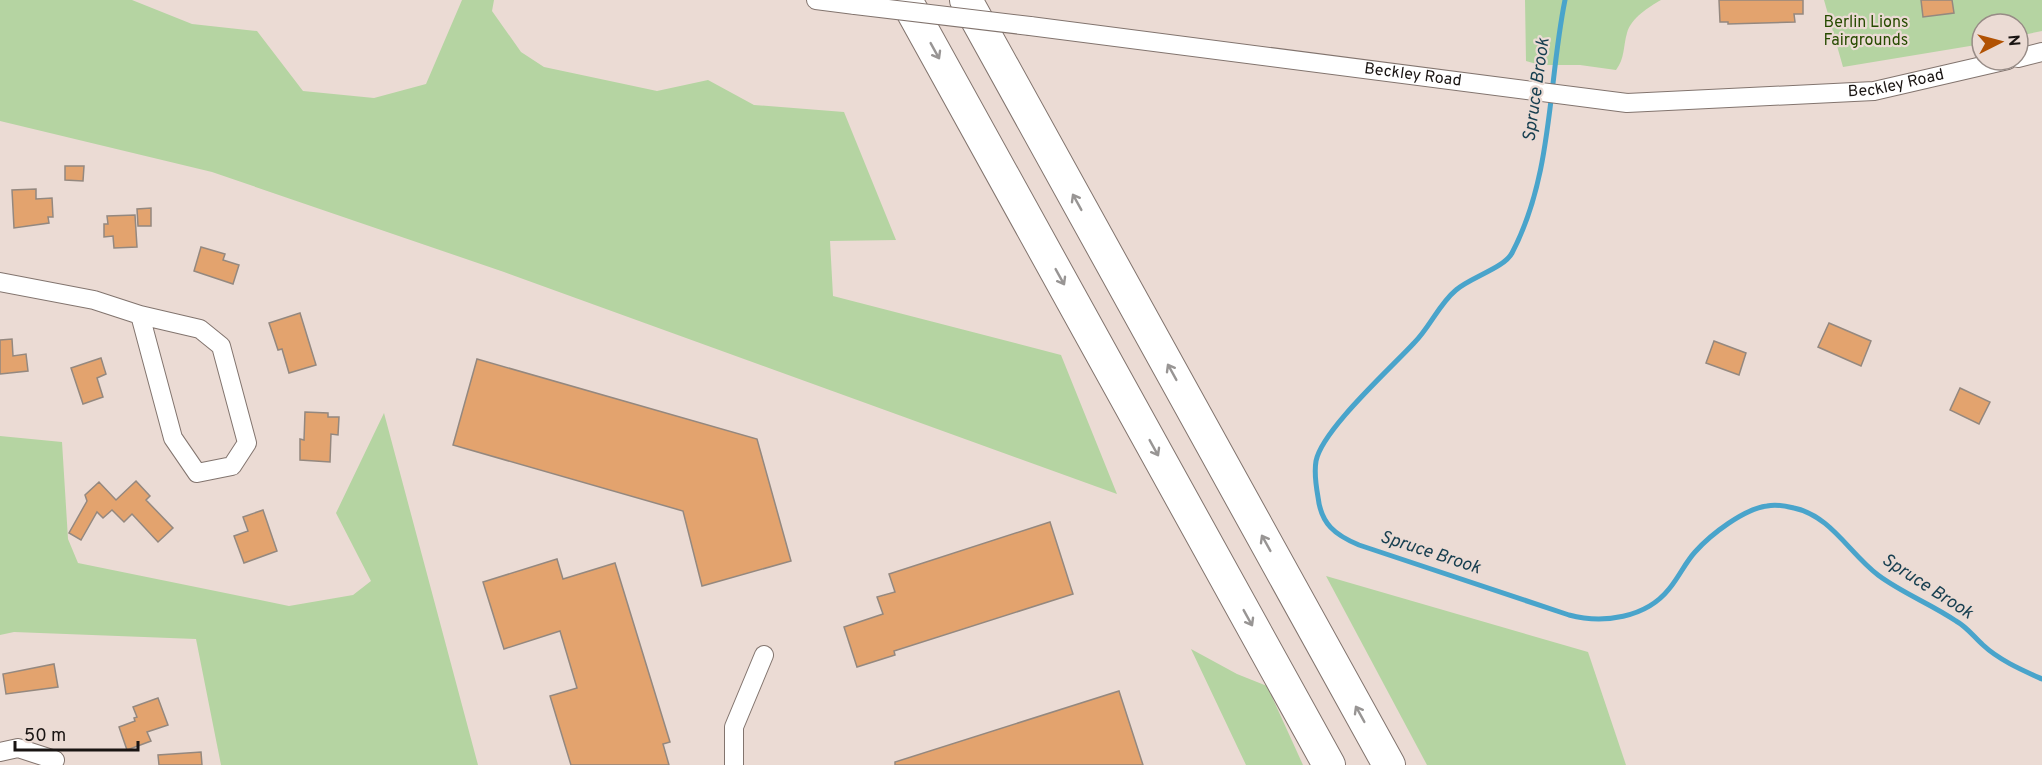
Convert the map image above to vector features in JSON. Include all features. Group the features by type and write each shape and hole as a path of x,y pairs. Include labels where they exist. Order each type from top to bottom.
{"highway":[{"path":"906,0 1329,765"},
{"path":"966,0 1389,765"}],"street":[{"name":"Beckley Road","path":"816,0 1627,103 1874,91 1970,69"},
{"path":"0,282 94,300 140,315 200,328 221,346 246,442 232,466 197,473 173,438 140,315"},
{"path":"734,765 734,727 764,655"},
{"path":"0,752 18,748 55,760"}],"green space":[{"path":"0,0 132,0 192,24 257,31 303,91 374,98 426,84 462,0 494,0 492,11 521,52 544,67 657,91 708,80 754,105 844,112 896,240 830,241 833,296 1061,355 1117,494 504,272 212,172 0,121"},
{"path":"1525,0 1661,0 1632,22 1627,33 1621,61 1616,70 1580,65 1540,65 1526,61"},
{"name":"Berlin Lions Fairgrounds","path":"1824,0 2042,0 2042,31 2030,34 2030,12 1970,12 1970,46 1843,67"},
{"path":"384,413 478,765 221,765 196,639 14,632 0,635 0,436 62,442 68,539 78,563 289,606 353,595 371,581 336,513"},
{"path":"1326,576 1588,652 1626,765 1427,765"},
{"path":"1191,649 1237,674 1267,686 1303,765 1246,765"}],"building":[{"path":"1719,0 1803,0 1803,14 1794,14 1795,22 1728,24 1728,22 1720,22"},
{"path":"1921,0 1952,0 1954,13 1923,17"},
{"path":"65,166 84,166 83,181 65,180"},
{"path":"36,189 36,199 52,198 53,217 48,217 49,223 14,228 12,190"},
{"path":"151,208 151,226 138,226 137,209"},
{"path":"135,215 137,247 114,248 113,236 104,237 104,224 108,224 107,216"},
{"path":"201,247 225,254 223,260 239,265 233,284 194,271"},
{"path":"300,313 316,365 289,373 282,349 278,350 269,323"},
{"path":"1829,323 1871,341 1861,366 1818,347"},
{"path":"12,339 13,356 26,354 28,371 0,374 0,340"},
{"path":"1714,341 1746,353 1739,375 1706,363"},
{"path":"101,358 106,374 97,378 103,397 83,404 71,368"},
{"path":"477,359 757,439 791,561 702,586 683,511 453,445"},
{"path":"1960,388 1990,402 1979,424 1950,410"},
{"path":"305,412 328,413 328,417 339,417 338,435 331,434 330,462 300,460 300,439 304,440"},
{"path":"136,481 150,496 146,500 173,528 158,542 132,514 124,522 112,510 103,518 97,512 81,540 69,533 87,501 85,495 99,482 116,500"},
{"path":"263,510 277,551 244,563 234,536 248,531 243,517"},
{"path":"1050,522 1073,594 894,651 895,655 857,667 844,627 883,614 877,597 895,592 889,574"},
{"path":"557,559 563,579 615,563 670,742 663,744 669,765 571,765 550,696 577,688 560,631 504,649 483,582"},
{"path":"54,664 58,687 6,694 3,674"},
{"path":"1119,691 1143,765 895,765 895,762"},
{"path":"158,698 168,725 147,732 151,741 127,750 119,727 135,721 134,718 137,717 133,707"},
{"path":"201,752 202,765 159,765 158,755"}],"waterway":[{"name":"Spruce Brook","path":"1565,0 1542,161 1525,223 1512,253 1495,268 1456,290 1439,309 1420,337 1359,400 1331,433 1321,448 1315,470 1320,506 1326,521 1336,533 1359,545 1569,615 1596,619 1623,616 1648,607 1669,589 1691,556 1719,530 1738,517 1767,506 1791,507 1819,519 1878,575 1960,623 2003,660 2042,679"}]}
